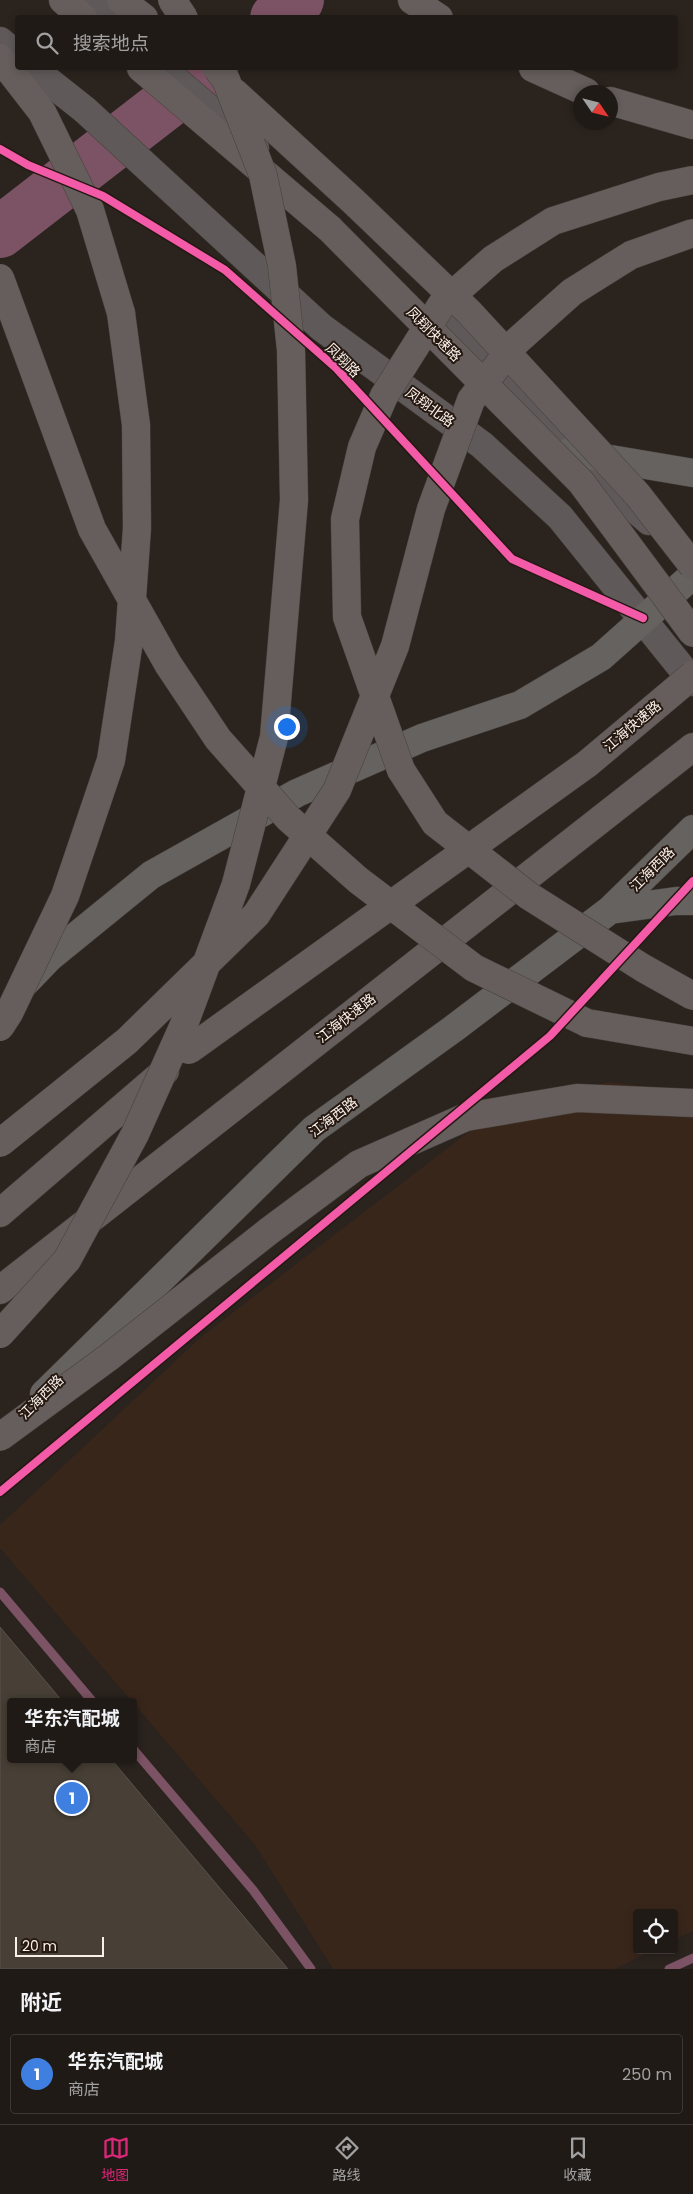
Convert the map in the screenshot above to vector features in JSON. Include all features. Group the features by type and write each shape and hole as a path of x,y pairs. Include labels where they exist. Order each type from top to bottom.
{"highway":[{"path":"63,0 80,15"},
{"path":"121,0 140,15"},
{"path":"172,0 182,15"},
{"path":"412,0 434,15"},
{"path":"0,58 42,112 90,210 121,313 136,425 137,528 129,641 111,760 65,896 9,1013 0,1027"},
{"name":"凤翔快速路","path":"157,70 330,229 581,482 693,633"},
{"path":"208,70 353,201 469,312 637,494 693,566"},
{"path":"0,1334 67,1260 135,1134 183,1027 236,884 274,737 294,500 290,350 282,266 263,175 226,80 218,70"},
{"path":"537,70 573,86"},
{"path":"618,103 693,124"},
{"path":"693,180 659,187 553,222 493,259 442,304 384,396 362,447 345,519 347,618 401,770 436,823 529,896 643,968 693,996"},
{"path":"0,1143 127,1041 256,915 337,790 395,646 431,509 470,400 516,342 572,292 631,255 693,233"},
{"path":"0,277 92,529 168,664 218,738 288,818 358,880 474,968 587,1023 693,1041"},
{"name":"江海快速路","path":"0,1213 189,1050 587,764 693,676"},
{"name":"江海快速路","path":"0,1290 693,747"},
{"path":"0,1437 109,1357 269,1231 359,1164 466,1117 577,1098 693,1103"}],"main road":[{"path":"89,0 105,15"},
{"path":"0,41 15,54"},
{"name":"凤翔北路","path":"35,70 85,110 321,327 482,445 560,517 644,618 693,682"},
{"path":"157,70 235,129 531,408 569,452 661,531 693,554"},
{"path":"569,452 693,473"},
{"path":"0,1007 49,958 151,875 297,793 422,738 520,705 601,657 693,575"},
{"name":"江海西路","path":"0,1437 314,1129 454,1029 610,910 693,829"},
{"path":"610,910 676,901 693,901"}],"shaded area":[{"path":"608,1082 693,1092 693,1931 678,1938 678,1909 633,1909 633,1954 645,1954 615,1969 333,1969 255,1845 137,1708 137,1698 129,1698 0,1548 0,1525 201,1337 492,1114"}],"building":[{"path":"0,1627 60,1698 7,1698 7,1763 114,1763 288,1969 0,1969"}],"waterway":[{"path":"280,15 298,0"},
{"path":"0,232 209,70"},
{"path":"0,1592 90,1698"},
{"path":"137,1754 253,1890 311,1969"},
{"path":"669,1969 693,1958"}],"cycle path":[{"name":"凤翔路","path":"0,149 28,165 103,196 225,270 336,368 512,559 643,618"},
{"path":"0,1492 550,1036 693,881"}],"place":[{"name":"华东汽配城","path":"72,1798"}]}
